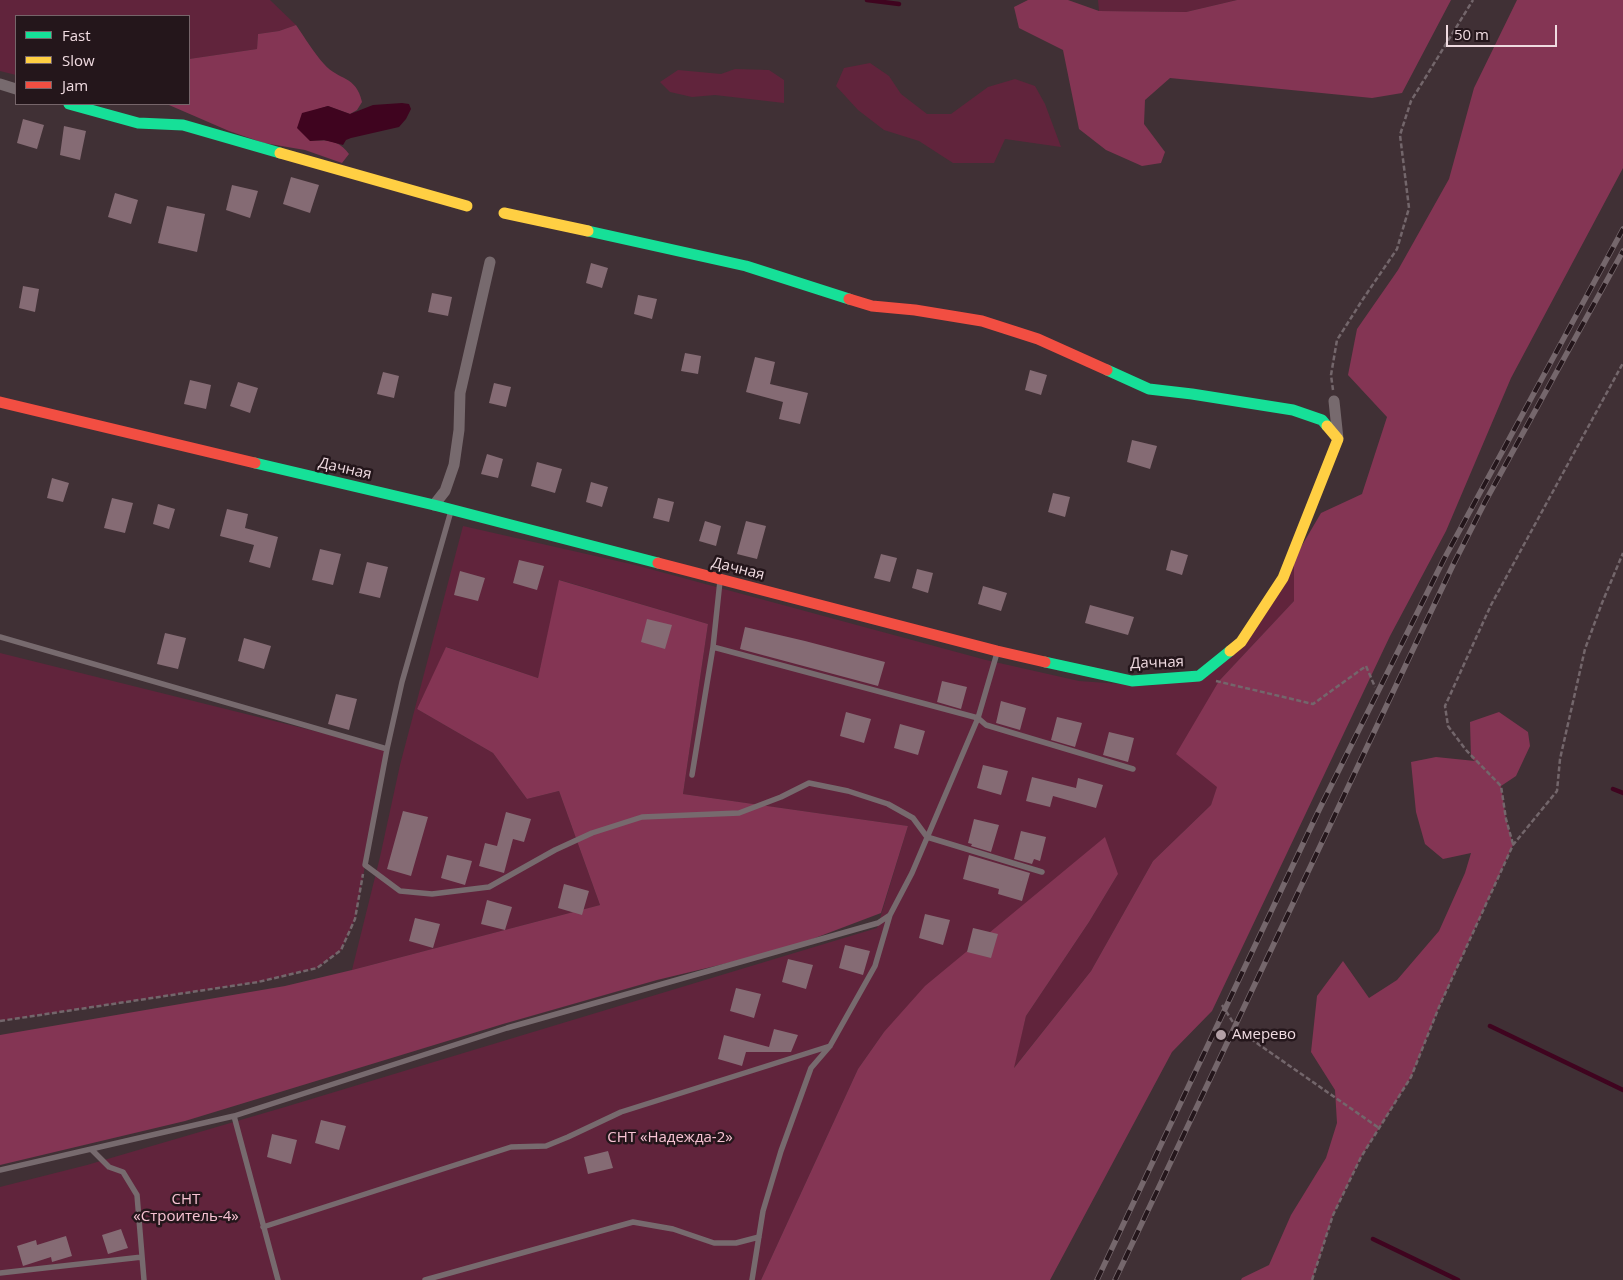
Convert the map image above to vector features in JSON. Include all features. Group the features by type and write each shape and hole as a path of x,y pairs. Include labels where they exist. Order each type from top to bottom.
{"street":[{"path":"0,84 15,89"},
{"path":"73,105 148,124 168,123 183,125 467,206"},
{"path":"504,213 746,266 872,306 915,310 982,321 1038,339 1149,389 1294,410 1322,420 1338,439"},
{"path":"434,505 445,491 454,465 459,430 460,393 490,262"},
{"path":"1199,676 1241,642 1283,578 1338,439 1334,401"},
{"name":"Дачная","path":"0,402 434,505 997,651 1132,682 1199,676"},
{"path":"452,510 586,537 997,651"}],"lane":[{"path":"452,510 402,682 365,865 400,891 432,894 489,887 555,850 592,833 642,817 739,813 781,797 809,783 848,791 888,804 913,818 927,838 1042,872"},
{"path":"692,775 713,647 720,574"},
{"path":"0,636 387,749"},
{"path":"713,647 978,718 986,725 1133,769"},
{"path":"752,1280 763,1211 781,1151 811,1068 830,1046 875,966 890,915 912,873 978,718 997,651"},
{"path":"0,1170 234,1116 507,1028 878,923 890,915"},
{"path":"263,1227 511,1147 546,1146 621,1112 830,1046"},
{"path":"234,1116 278,1280"},
{"path":"92,1150 109,1167 123,1172 136,1194 144,1280"},
{"path":"425,1280 632,1222 673,1229 714,1243 736,1243 759,1236"},
{"path":"0,1273 142,1257"}],"path":[{"path":"1334,401 1331,375 1337,340 1397,249 1409,208 1400,135 1411,101 1473,0"},
{"path":"1513,845 1506,819 1501,786 1466,750 1448,726 1445,706 1491,605 1623,364"},
{"path":"1312,1280 1333,1215 1361,1157 1411,1077 1439,1007 1513,845 1556,791 1560,759 1585,650 1623,553"},
{"path":"1199,676 1244,689 1313,704 1366,666 1375,687"},
{"path":"0,1021 258,982 317,968 341,950 355,920 365,865"},
{"path":"1222,1005 1238,1030 1379,1128"}],"green space":[{"path":"0,0 270,0 296,25 279,31 258,34 257,49 190,59 190,15 15,15 15,75 0,71"},
{"path":"1098,0 1237,0 1186,12 1099,11"},
{"path":"870,63 889,76 901,94 927,114 951,114 988,87 1015,79 1035,86 1045,104 1061,147 1005,139 994,163 953,163 919,141 884,130 858,110 836,86 844,68"},
{"path":"735,69 769,70 784,80 784,103 715,95 692,97 670,92 660,82 678,70 721,74"},
{"name":"СНТ «Надежда-2»","path":"463,526 635,565 986,660 1079,681 1148,686 1192,679 1239,641 1294,559 1294,601 1219,681 1217,788 1211,805 1153,861 1091,971 1013,1069 1026,1016 1089,922 1118,874 884,1032 858,1069 761,1280 0,1280 0,1187 87,1165 285,1107 877,928 908,826 683,794 708,624 560,580 538,678 447,647 417,709 493,753 527,799 559,791 600,905 352,970 380,857 400,765"},
{"path":"0,653 387,749 355,919 341,950 317,968 258,982 0,1021"}],"shaded area":[{"path":"1028,0 1068,0 1099,11 1186,12 1237,0 1451,0 1402,93 1372,98 1170,78 1145,100 1144,124 1165,152 1161,163 1142,166 1106,150 1079,129 1063,50 1019,28 1014,7"},
{"path":"1517,0 1623,0 1623,168 1511,378 1446,531 1390,636 1212,1011 1172,1052 1050,1280 761,1280 858,1069 884,1032 925,986 1105,837 1118,874 1089,922 1026,1016 1014,1068 1091,971 1153,861 1211,805 1217,787 1176,754 1219,681 1294,601 1294,559 1321,513 1362,494 1387,417 1348,375 1357,329 1398,270 1449,179 1474,88"},
{"path":"296,25 324,64 356,87 359,93 362,102 357,110 350,114 328,106 318,109 310,141 337,143 349,154 342,163 305,150 264,143 229,131 169,105 190,105 190,59 257,49 258,34 279,31"},
{"path":"409,104 411,109 399,127 351,138 346,140 343,145 324,140 310,141 297,128 302,113 328,106 350,114 373,105"},
{"path":"559,580 708,624 683,794 908,826 881,913 786,949 657,980 503,1024 185,1121 0,1165 0,1035 285,986 600,905 559,791 527,799 493,753 417,709 446,647 538,678"},
{"path":"1499,712 1528,732 1530,746 1516,776 1501,786 1506,819 1513,845 1439,1007 1411,1077 1361,1157 1333,1215 1312,1280 1241,1280 1269,1265 1291,1215 1326,1158 1337,1123 1335,1090 1311,1052 1317,996 1343,961 1369,998 1397,980 1439,931 1465,873 1471,853 1443,859 1425,844 1416,812 1411,762 1436,757 1475,761 1471,758 1470,722"}],"building":[{"path":"23,119 44,125 37,149 17,143"},
{"path":"64,126 86,131 80,160 60,155"},
{"path":"291,177 319,185 310,213 283,204"},
{"path":"232,185 258,191 250,218 226,210"},
{"path":"115,193 138,200 131,224 108,217"},
{"path":"167,206 205,214 197,252 158,243"},
{"path":"591,263 608,268 602,288 586,283"},
{"path":"23,286 39,289 35,312 19,308"},
{"path":"432,293 452,297 448,316 428,312"},
{"path":"638,295 657,299 652,319 634,314"},
{"path":"685,353 701,356 698,374 681,371"},
{"path":"755,357 775,362 770,384 808,393 800,424 779,419 783,402 746,392"},
{"path":"1030,370 1047,375 1041,395 1025,390"},
{"path":"383,372 399,376 394,398 377,394"},
{"path":"190,380 211,385 206,409 184,404"},
{"path":"238,382 258,388 250,413 230,406"},
{"path":"494,383 511,387 506,407 489,403"},
{"path":"1132,440 1157,446 1150,469 1127,462"},
{"path":"487,454 503,459 498,478 481,474"},
{"path":"537,462 562,469 555,493 531,486"},
{"path":"52,478 69,483 63,502 47,498"},
{"path":"591,482 608,487 602,507 586,502"},
{"path":"1053,493 1070,497 1065,517 1048,512"},
{"path":"112,498 133,503 125,533 104,528"},
{"path":"658,498 674,502 669,522 653,518"},
{"path":"158,504 175,509 169,529 153,524"},
{"path":"227,509 248,514 245,528 278,537 270,568 249,562 254,545 220,536"},
{"path":"705,521 721,526 716,546 699,541"},
{"path":"746,521 766,526 757,559 737,554"},
{"path":"320,549 341,554 333,585 312,580"},
{"path":"1171,550 1188,555 1182,575 1166,570"},
{"path":"881,554 897,558 890,582 874,578"},
{"path":"519,560 544,566 537,590 513,583"},
{"path":"367,562 388,567 380,598 359,593"},
{"path":"917,569 933,573 928,593 912,588"},
{"path":"460,571 485,578 478,601 454,595"},
{"path":"983,586 1007,593 1001,611 978,604"},
{"path":"1090,605 1134,617 1128,635 1085,623"},
{"path":"647,619 672,625 665,649 641,642"},
{"path":"745,627 885,662 878,686 740,649"},
{"path":"165,633 186,638 178,669 157,664"},
{"path":"244,638 271,646 264,669 238,661"},
{"path":"942,681 967,687 961,709 937,702"},
{"path":"336,694 357,699 349,730 328,724"},
{"path":"1001,701 1026,708 1020,730 996,723"},
{"path":"846,712 871,719 864,743 840,736"},
{"path":"1057,717 1082,723 1075,747 1051,740"},
{"path":"900,724 925,731 918,755 894,748"},
{"path":"1109,732 1134,738 1128,762 1103,755"},
{"path":"983,765 1008,771 1001,795 977,788"},
{"path":"1032,777 1076,788 1078,778 1103,785 1096,808 1053,796 1050,807 1026,801"},
{"path":"403,811 428,817 411,876 387,869"},
{"path":"506,812 531,819 524,842 513,839 504,873 479,866 485,843 497,846"},
{"path":"974,819 999,825 991,852 971,846 972,844 968,843"},
{"path":"1021,831 1046,837 1040,861 1034,859 1032,864 1014,859"},
{"path":"447,855 472,861 465,885 441,878"},
{"path":"969,855 1030,873 1022,901 998,894 999,889 963,879"},
{"path":"564,884 589,891 582,915 558,908"},
{"path":"487,900 512,907 505,930 481,924"},
{"path":"925,914 950,920 943,945 919,938"},
{"path":"415,918 440,924 433,948 409,941"},
{"path":"973,928 998,934 991,958 967,952"},
{"path":"845,945 870,951 863,975 839,968"},
{"path":"788,959 813,965 806,989 782,982"},
{"path":"736,988 761,994 754,1018 730,1011"},
{"path":"774,1029 798,1035 791,1052 746,1052 742,1066 718,1059 724,1035 769,1047"},
{"path":"321,1120 346,1126 339,1150 315,1143"},
{"path":"272,1134 297,1140 291,1164 267,1157"},
{"path":"608,1151 613,1168 588,1174 584,1157"},
{"path":"121,1229 128,1248 108,1254 102,1235"},
{"path":"66,1236 72,1256 52,1262 51,1257 23,1266 17,1246 36,1240 37,1245"}],"waterway":[{"path":"867,0 899,4"},
{"path":"1613,789 1623,793"},
{"path":"1490,1026 1623,1090"},
{"path":"1373,1239 1458,1280"}],"railway":[{"path":"1097,1280 1319,810 1444,559 1623,229"},
{"path":"1115,1280 1453,565 1485,502 1623,251"}],"traffic: fast":[{"path":"73,105 138,123 183,125 280,153"},
{"path":"588,231 746,266 849,299"},
{"path":"1107,370 1149,389 1293,410 1322,420 1327,426"},
{"path":"255,463 434,505 658,563"},
{"path":"1045,662 1132,681 1199,676 1230,651"}],"traffic: slow":[{"path":"280,153 467,206"},
{"path":"504,213 588,231"},
{"path":"1230,651 1241,642 1283,578 1338,439 1327,426"}],"traffic: jam":[{"path":"849,299 872,306 915,310 982,321 1038,339 1107,370"},
{"path":"0,402 255,463"},
{"path":"658,563 1045,662"}],"place":[{"name":"Амерево","path":"1221,1035"}],"park label":[{"name":"СНТ «Строитель-4»","path":"186,1208"}]}
